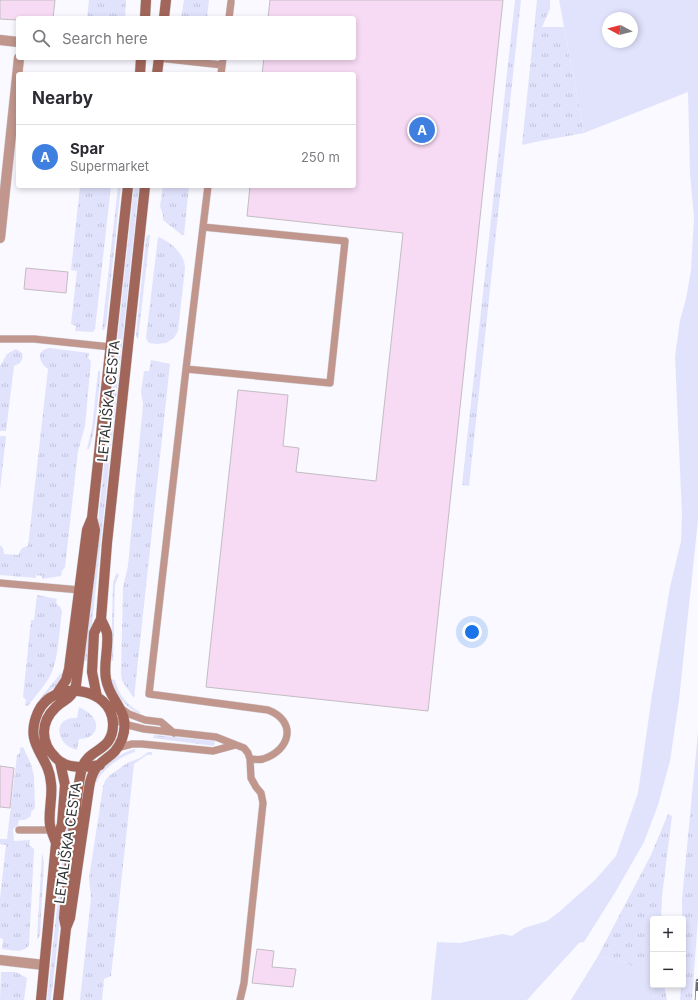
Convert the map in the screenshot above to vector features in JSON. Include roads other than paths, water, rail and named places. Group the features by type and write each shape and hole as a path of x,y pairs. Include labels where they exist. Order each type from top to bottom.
{"main road":[{"path":"145,16 146,0"},
{"path":"164,16 166,0"},
{"path":"140,72 142,60"},
{"path":"157,72 159,60"},
{"name":"LETALIŠKA CESTA","path":"56,843 50,824 50,775 35,746 33,730 34,722 40,707 58,692 66,680 69,668 87,530 92,518 128,188"},
{"name":"LETALIŠKA CESTA","path":"66,928 64,918 65,903 73,833 83,767 90,756 107,744 113,730 112,718 105,705 97,697 94,688 92,662 94,632 101,619 107,543 145,188"},
{"name":"LETALIŠKA CESTA","path":"41,1000 56,843 62,824 64,785 64,777 60,762 47,747 44,738 44,727 48,716 56,707 70,697 74,690 78,670 95,530 92,518"},
{"name":"LETALIŠKA CESTA","path":"58,1000 66,928 70,918 88,788 94,772 117,748 122,738 124,724 122,709 111,692 106,680 107,633 101,619"},
{"path":"58,692 74,690 89,693 97,697"},
{"name":"LETALIŠKA CESTA","path":"60,762 83,767 100,765"}],"street":[{"path":"0,40 16,42"},
{"path":"18,72 20,60"},
{"path":"0,238 16,94"},
{"path":"0,960 44,965"}],"lane":[{"path":"229,16 231,2"},
{"path":"191,60 223,62 221,72"},
{"path":"208,188 149,694 268,710 275,713 284,721 287,728 288,736 284,744 279,750 262,759 250,759"},
{"path":"186,369 330,383 345,241 203,227"},
{"path":"0,339 34,339 110,347"},
{"path":"0,583 80,590"},
{"path":"122,709 129,714 145,720 161,722 174,733"},
{"path":"112,718 124,724 144,729 216,737 244,748 248,753 250,759 251,778 261,792 263,803 244,983 240,1000"},
{"path":"117,748 132,744 142,744 213,751 235,745"},
{"path":"19,830 52,830"}],"railway":[{"path":"697,1000 698,981"}],"place":[{"name":"Spar","path":"422,130"}]}
